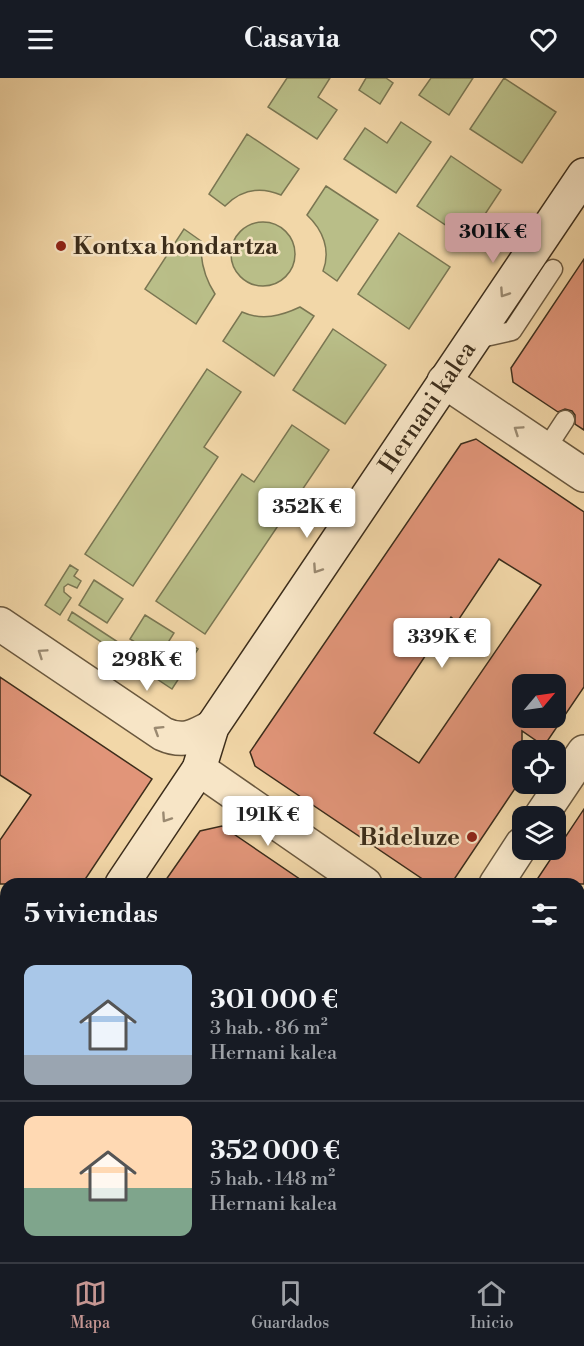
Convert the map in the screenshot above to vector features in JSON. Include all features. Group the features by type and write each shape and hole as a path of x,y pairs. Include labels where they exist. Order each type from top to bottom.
{"main road":[{"name":"Hernani kalea","path":"126,878 199,769 212,727 584,175"},
{"path":"444,381 584,475"},
{"path":"0,624 163,734 172,738 193,738 212,727"},
{"path":"548,806 584,752"},
{"path":"199,769 356,878"},
{"path":"500,878 512,859"}],"lane":[{"path":"472,340 512,330 553,269"},
{"path":"546,449 565,420"}],"green space":[{"path":"287,78 330,78 318,97 337,110 317,139 268,107"},
{"path":"366,78 386,78 393,83 380,104 359,90"},
{"path":"431,78 473,78 449,115 419,95"},
{"path":"504,78 556,112 522,163 470,129"},
{"path":"401,122 431,142 396,193 344,159 365,128 387,143"},
{"path":"247,134 299,169 281,195 266,191 251,191 238,196 225,206 209,194"},
{"path":"451,156 501,190 468,240 417,206"},
{"path":"326,186 378,220 337,281 323,271 326,256 324,241 317,227 307,215"},
{"path":"263,222 275,224 286,231 293,242 295,254 293,266 286,277 275,284 263,286 251,284 240,277 233,266 231,254 233,242 240,231 251,224"},
{"path":"184,229 201,241 204,268 215,294 196,324 145,289"},
{"path":"399,233 450,267 409,329 358,294"},
{"path":"300,307 314,316 274,376 223,341 242,312 264,317 286,313"},
{"path":"333,329 386,365 345,424 293,390"},
{"path":"207,369 241,392 204,447 218,457 133,586 85,554"},
{"path":"292,425 329,450 205,634 156,601 242,474 254,482"},
{"path":"70,565 78,570 74,576 81,581 77,588 68,584 64,587 64,592 71,598 60,615 45,605"},
{"path":"94,580 123,599 107,623 79,605"},
{"path":"72,612 153,665 148,673 68,620"},
{"path":"145,615 174,633 159,657 130,639"},
{"path":"190,644 198,649 172,689 157,679 178,646 186,651"}],"building":[{"path":"584,259 584,430 575,424 575,415 572,411 565,409 558,412 513,382 511,368"},
{"path":"476,439 584,512 584,687 566,714 566,674 512,674 512,728 556,728 548,740 535,740 522,731 522,740 512,740 512,793 455,878 421,878 255,766 250,752 461,444","holes":["499,559 541,585 419,763 374,733 451,617 457,622"]},
{"path":"0,677 152,779 86,878 0,878 0,840 31,795 0,775"},
{"path":"584,809 584,878 538,878 550,860 566,860 566,836"},
{"path":"222,826 298,878 167,878 200,831"}],"place":[{"name":"Kontxa hondartza","path":"61,246"},
{"name":"Bideluze","path":"472,837"}]}
